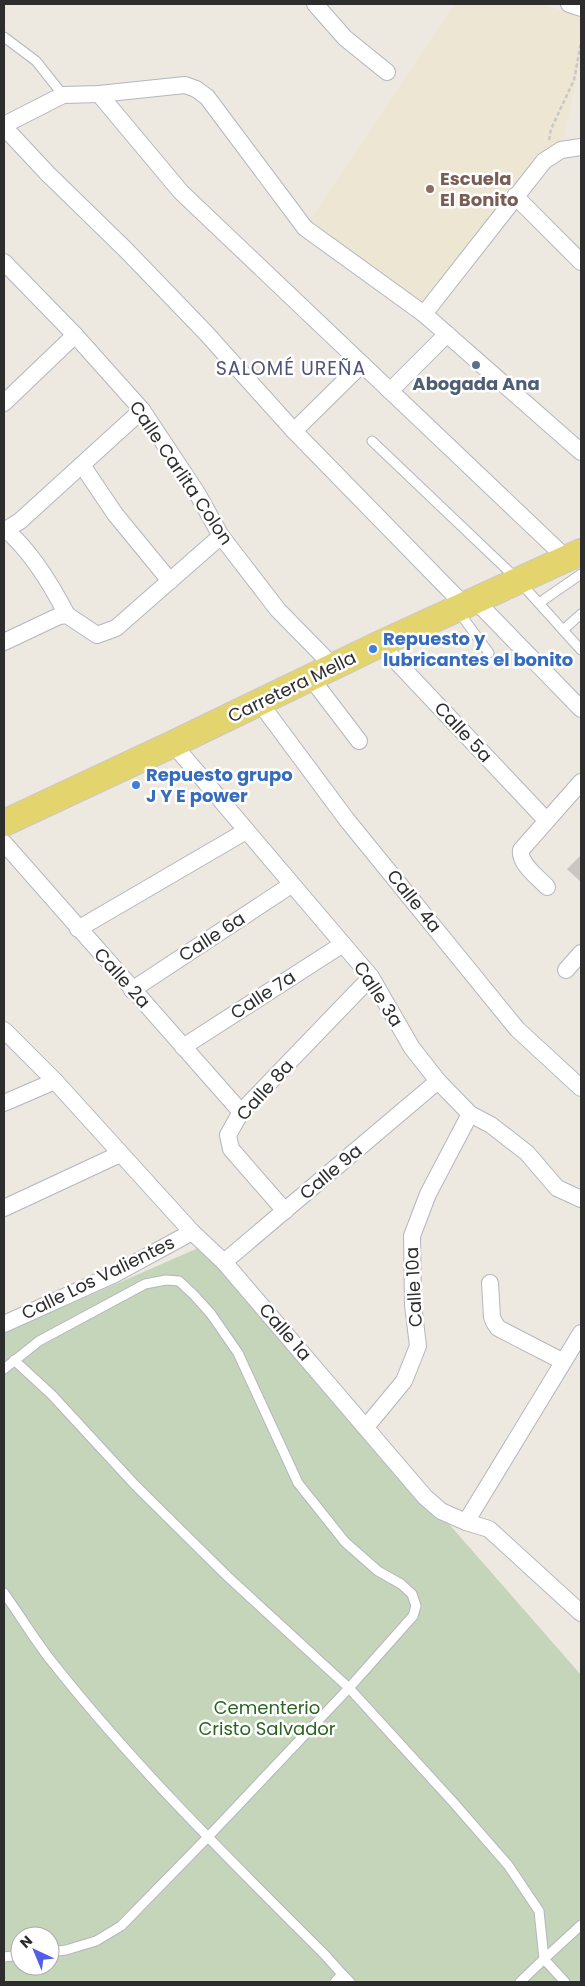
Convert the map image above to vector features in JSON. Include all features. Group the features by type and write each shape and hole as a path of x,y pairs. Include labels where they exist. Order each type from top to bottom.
{"main road":[{"name":"Carretera Mella","path":"4,822 518,580 576,561"}],"street":[{"path":"315,4 346,38 387,72"},
{"path":"568,4 581,8"},
{"path":"581,452 424,314 305,228 207,97 196,89 185,85 99,94 64,95 4,126 48,174 199,326 294,431 465,605 581,709"},
{"path":"99,94 182,192 390,392 576,561"},
{"path":"424,314 544,161 561,150 581,147"},
{"path":"515,196 581,262"},
{"name":"Calle Carlita Colon","path":"5,264 75,335 142,410 197,494 221,536 278,610 323,673 359,741"},
{"path":"390,392 448,334"},
{"path":"4,403 75,335"},
{"path":"294,431 362,364"},
{"path":"67,616 57,594 35,563 16,538 5,531 20,521 142,410"},
{"path":"82,464 115,514 170,581"},
{"path":"4,642 59,616 67,616 97,634 106,633 116,628 221,536"},
{"name":"Calle 5a","path":"380,644 546,820"},
{"name":"Calle 4a","path":"260,703 347,820 517,1029 581,1088"},
{"name":"Calle 3a","path":"173,744 371,977 412,1048 438,1081 470,1114 491,1125 527,1154 556,1188 581,1199"},
{"path":"547,887 523,862 520,856 521,850 581,782"},
{"path":"78,929 246,831"},
{"name":"Calle 2a","path":"4,843 241,1112"},
{"name":"Calle 6a","path":"132,990 291,885"},
{"name":"Calle 7a","path":"183,1047 343,944"},
{"path":"566,970 581,953"},
{"name":"Calle 8a","path":"285,1211 231,1149 228,1135 241,1112 371,977"},
{"name":"Calle 1a","path":"4,1030 55,1081 192,1232 224,1262 425,1497 441,1510 466,1522 489,1529 579,1604"},
{"path":"4,1104 55,1081"},
{"name":"Calle 9a","path":"224,1262 438,1081"},
{"name":"Calle 10a","path":"366,1427 404,1381 418,1346 413,1305 412,1236 428,1194 470,1114"},
{"path":"4,1208 120,1154"},
{"name":"Calle Los Valientes","path":"4,1324 112,1275 192,1232"},
{"path":"490,1283 492,1317 498,1328 562,1361"},
{"path":"466,1522 562,1361 581,1333"}],"lane":[{"path":"4,37 36,62 64,95"},
{"path":"372,441 518,580 581,650"},
{"path":"539,603 576,561"},
{"path":"465,605 489,653"},
{"path":"563,630 581,614"},
{"path":"4,1369 39,1341 145,1284 166,1280 179,1281 211,1314 238,1353 298,1483 345,1542 378,1571 401,1584 412,1594 416,1606 413,1616 349,1688 121,1926 96,1941 60,1951"},
{"path":"14,1360 52,1395 135,1485 227,1576 349,1688 508,1865 539,1910 544,1959 565,1982"},
{"path":"4,1593 48,1656 85,1702 207,1838 350,1982"},
{"path":"520,1982 581,1925"},
{"path":"334,1982 342,1974"}],"path":[{"path":"544,161 551,129 574,80 581,42"}],"shaded area":[{"name":"Escuela El Bonito","path":"455,4 542,4 581,17 581,59 561,150 424,314 305,228"}],"green space":[{"name":"Cementerio Cristo Salvador","path":"205,1245 581,1675 581,1982 4,1982 4,1333"}],"building":[{"path":"581,855 581,882 567,869"}],"place":[{"name":"Escuela El Bonito","path":"430,189"},
{"name":"Abogada Ana","path":"476,365"},
{"name":"Repuesto y lubricantes el bonito","path":"373,649"},
{"name":"Repuesto grupo J Y E power","path":"136,785"}],"district":[{"name":"SALOMÉ UREÑA","path":"291,368"}]}
